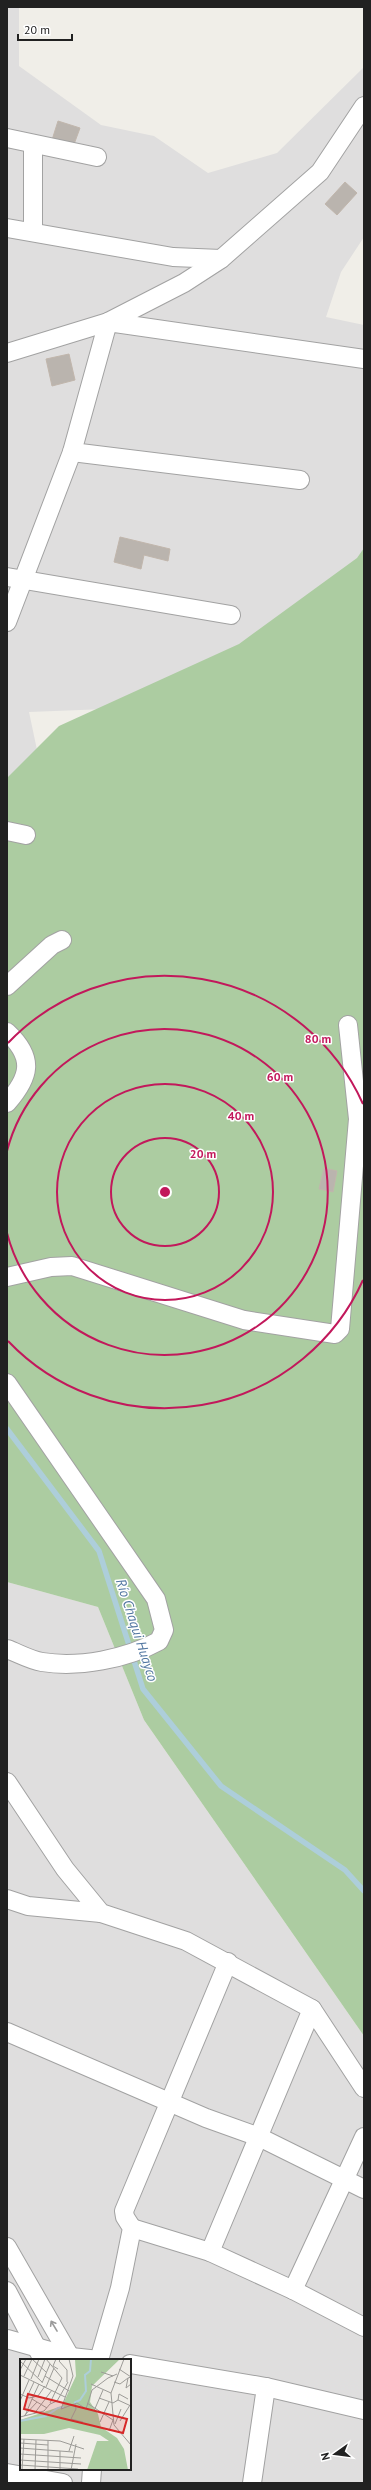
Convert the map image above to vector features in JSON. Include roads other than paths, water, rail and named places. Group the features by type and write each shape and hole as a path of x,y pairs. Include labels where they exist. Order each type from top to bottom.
{"street":[{"path":"7,353 108,322 184,283 221,259 320,172 364,106"},
{"path":"7,138 97,157"},
{"path":"33,232 34,144"},
{"path":"7,228 173,257 221,259"},
{"path":"108,322 364,359"},
{"path":"7,622 14,578 72,452 108,322"},
{"path":"72,452 300,480"},
{"path":"14,578 231,615"},
{"path":"7,831 26,835"},
{"path":"7,986 52,945 62,940"},
{"path":"7,1277 51,1267 72,1266 244,1320 336,1334 340,1329 358,1119 348,1025"},
{"path":"7,1032 22,1049 27,1063 26,1075 20,1089 7,1103"},
{"path":"7,1383 156,1598 164,1630 160,1641 149,1647 108,1658 74,1664 41,1662 7,1649"},
{"path":"7,1782 65,1869 101,1913"},
{"path":"7,1899 28,1906 101,1913 186,1941 228,1962 312,2009 364,2088"},
{"path":"228,1962 124,2211 125,2217 132,2228 210,2252 293,2290 364,2327"},
{"path":"210,2252 312,2009"},
{"path":"7,2032 206,2118 259,2137 364,2189"},
{"path":"293,2290 343,2178 364,2137"},
{"path":"99,2359 120,2288 132,2228"},
{"path":"7,2247 72,2358"},
{"path":"7,2291 40,2354"},
{"path":"7,2340 40,2354 86,2359"},
{"path":"131,2364 266,2388 364,2410"},
{"path":"252,2483 266,2388"},
{"path":"68,2483 70,2470"},
{"path":"91,2483 92,2470"},
{"path":"7,2473 62,2483"}],"waterway":[{"name":"Río Chaqui Huayco","path":"7,1429 99,1551 143,1689 221,1786 345,1870 364,1891"}]}
